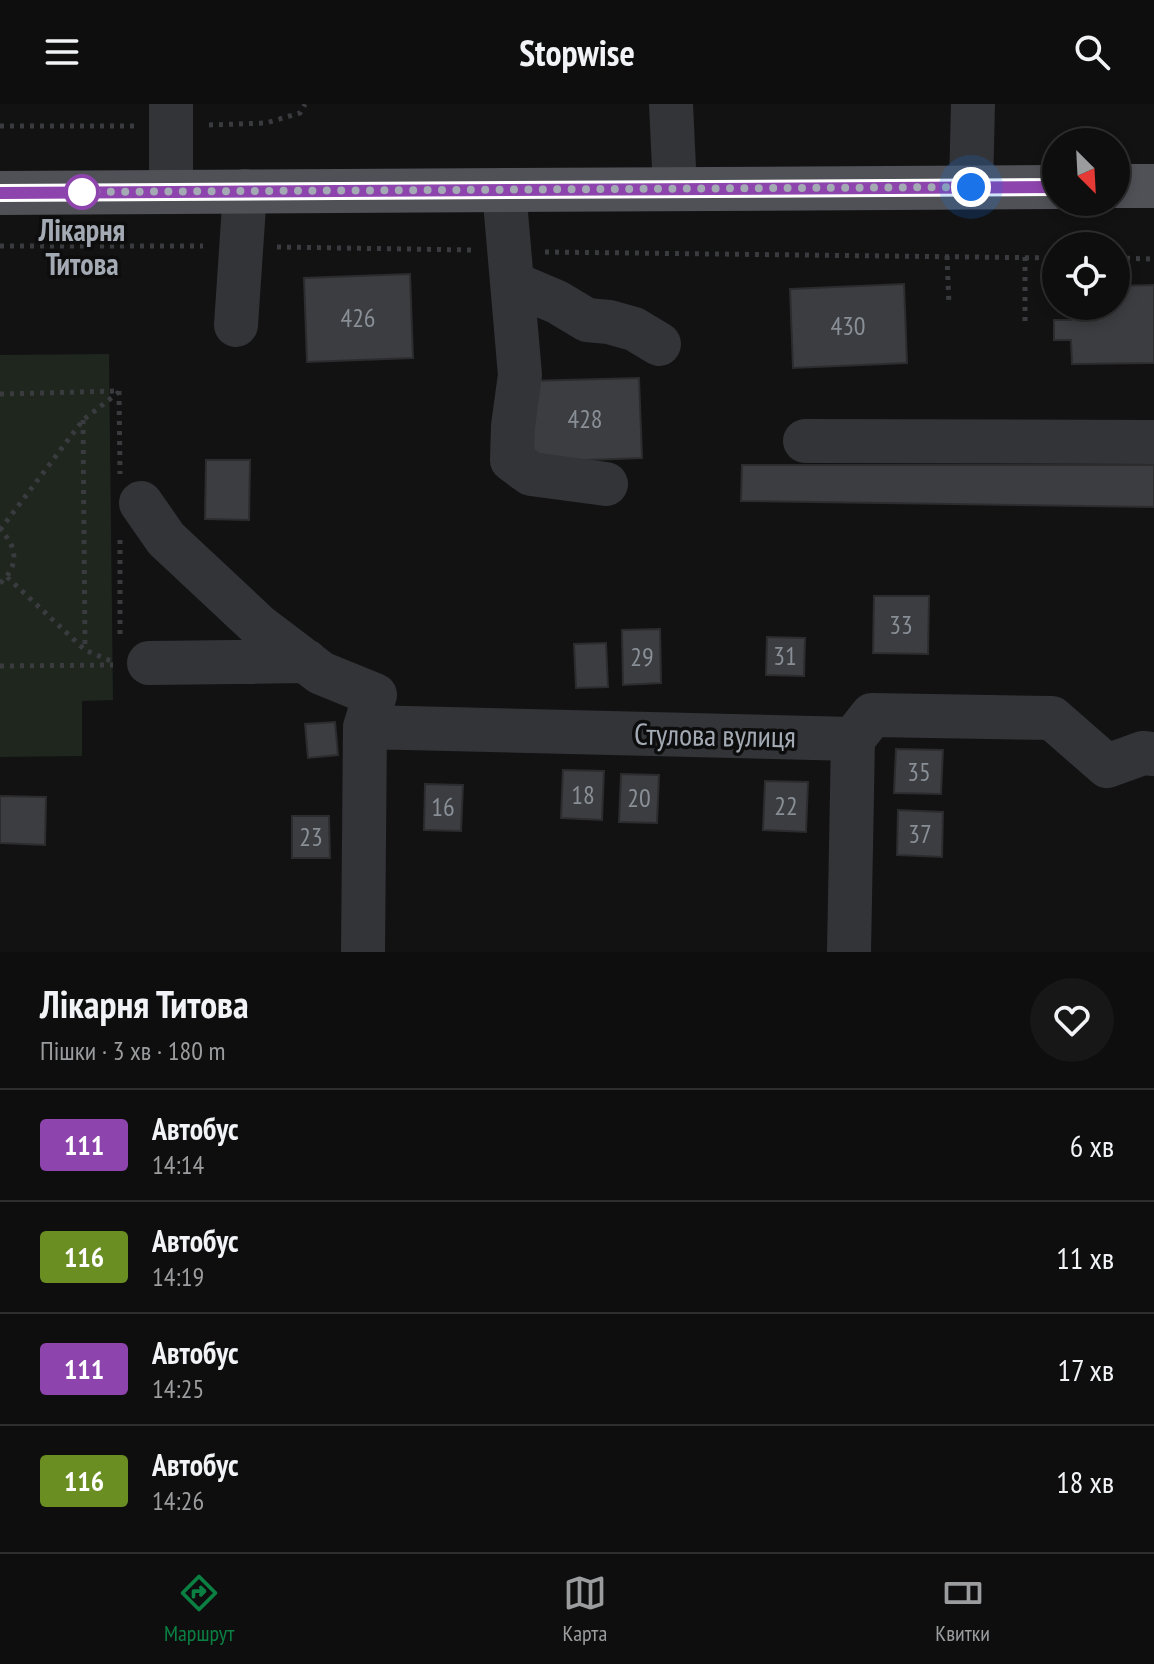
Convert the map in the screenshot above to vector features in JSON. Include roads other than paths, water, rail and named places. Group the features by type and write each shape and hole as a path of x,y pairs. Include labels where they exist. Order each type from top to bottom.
{"main road":[{"path":"1130,186 1154,186"},
{"path":"0,193 1042,187"}],"street":[{"path":"671,104 675,189"},
{"path":"971,187 973,104"},
{"path":"171,115 171,192"},
{"path":"504,190 520,375 512,460 531,474 606,484"},
{"path":"236,325 245,191"},
{"path":"512,283 557,302 587,320 634,329 659,344"},
{"path":"805,441 1154,442"},
{"path":"127,505 259,626 370,711 363,952"},
{"path":"135,656 306,661"},
{"name":"Стулова вулиця","path":"370,711 465,730 853,739"},
{"path":"849,952 853,739 872,715 1052,718 1107,766 1143,753 1154,754"}],"place":[{"name":"Лікарня Титова","path":"82,192"}]}
